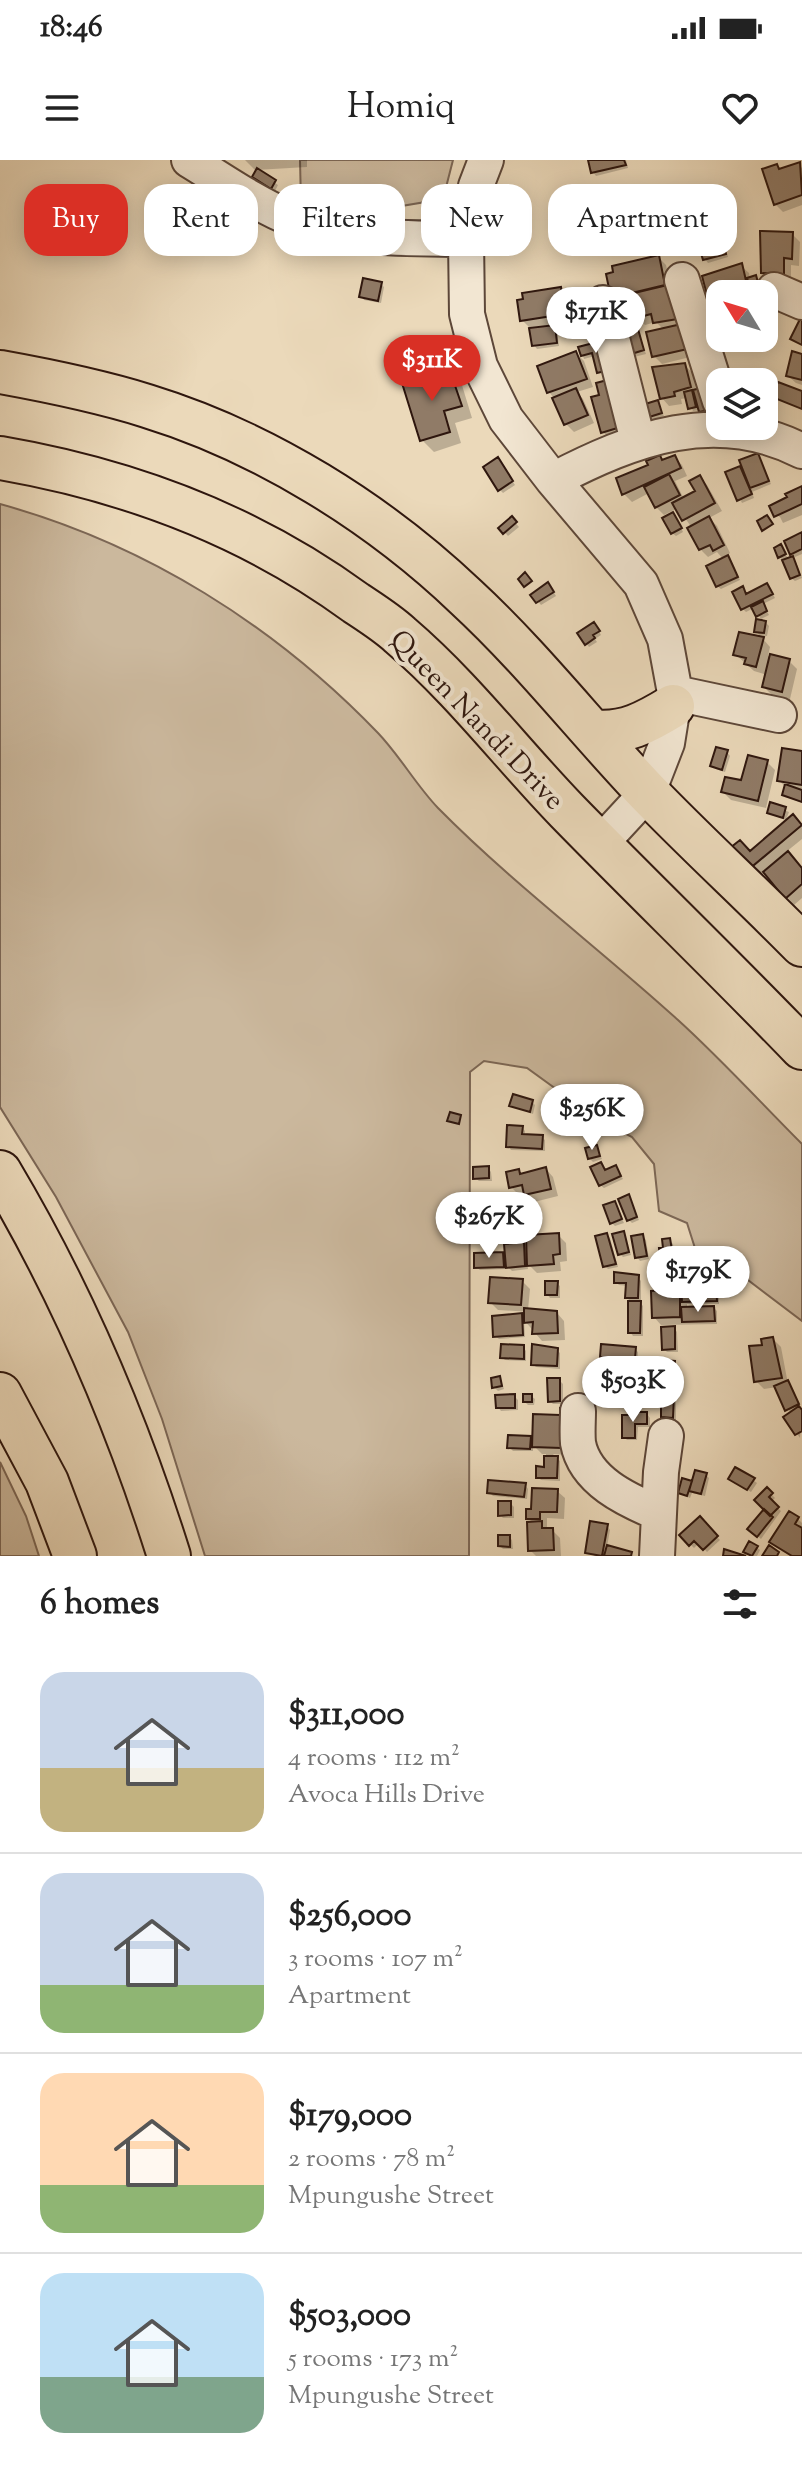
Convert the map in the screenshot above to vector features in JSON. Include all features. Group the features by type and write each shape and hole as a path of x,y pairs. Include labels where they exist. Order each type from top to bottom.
{"main road":[{"path":"0,372 77,386 149,407 216,433 300,473 407,544 466,596 648,792 802,945"},
{"name":"Queen Nandi Drive","path":"0,458 52,467 159,499 228,527 338,590 400,634 480,713 551,794 802,1048"},
{"path":"592,731 607,733 644,723 674,700"},
{"path":"0,1172 87,1337 149,1493 169,1556"},
{"path":"0,1394 47,1482 75,1556"}],"street":[{"path":"189,160 290,218 329,230 370,237 421,238"},
{"path":"477,184 486,160"},
{"path":"466,256 467,314 480,366 506,419 641,584 665,639 674,700 665,750 648,792 600,844"},
{"path":"682,280 710,368"},
{"path":"603,303 638,441"},
{"path":"553,480 597,457 638,441 706,426"},
{"path":"771,440 802,451"},
{"path":"674,700 779,715"},
{"path":"578,1411 578,1441 591,1469 623,1498 658,1513"},
{"path":"657,1556 666,1436"}],"shaded area":[{"path":"300,160 453,160 447,184 421,184 421,203 405,205 405,184 301,184"},
{"path":"0,504 106,541 156,566 204,593 295,657 378,733 430,799 466,836 678,1020 802,1144 802,1321 740,1274 700,1264 687,1223 659,1211 654,1164 632,1137 596,1118 527,1068 484,1061 470,1072 469,1556 205,1556 162,1419 128,1332 56,1197 0,1107"},
{"path":"0,1462 26,1516 39,1556 0,1556"}],"building":[{"path":"588,160 624,160 626,165 591,173"},
{"path":"800,162 802,195 774,205 762,169 777,164 779,169"},
{"path":"257,168 276,180 271,189 252,177"},
{"path":"760,231 793,232 792,259 784,258 784,274 761,273"},
{"path":"659,256 665,285 611,298 606,274 613,272 612,266"},
{"path":"742,263 746,280 706,280 706,291 702,276"},
{"path":"363,278 382,282 378,301 359,297"},
{"path":"676,283 684,318 653,323 651,314 636,318 630,294"},
{"path":"561,287 565,314 520,321 517,300 523,299 522,293"},
{"path":"595,315 597,326 585,329 583,318"},
{"path":"802,317 802,345 790,339"},
{"path":"686,323 692,348 652,357 646,332"},
{"path":"555,325 557,343 532,346 529,328"},
{"path":"638,329 644,350 625,356 619,335"},
{"path":"425,339 427,350 439,348 440,356 409,362 408,353 415,351 414,341"},
{"path":"601,341 609,370 597,373 592,353 581,356 578,347"},
{"path":"576,351 587,379 547,393 537,366"},
{"path":"792,351 802,354 802,380 786,376"},
{"path":"685,363 691,387 674,392 675,396 660,399 652,367"},
{"path":"449,368 462,406 444,411 450,432 420,441 402,383"},
{"path":"611,379 624,426 601,433 591,397 599,395 596,383"},
{"path":"778,382 802,391 802,409 778,399"},
{"path":"704,387 706,411 699,412 693,390"},
{"path":"576,388 588,415 564,425 552,398"},
{"path":"692,390 696,407 688,409 684,392"},
{"path":"658,400 662,413 646,418 642,405"},
{"path":"758,453 769,481 750,488 739,460"},
{"path":"660,455 662,460 675,455 681,468 622,495 616,478 648,465 646,461"},
{"path":"498,457 513,481 498,491 483,467"},
{"path":"740,466 752,494 737,501 725,472"},
{"path":"669,474 680,495 655,508 644,487"},
{"path":"700,475 715,503 682,521 672,503 695,491 689,481"},
{"path":"802,486 802,504 774,517 769,506"},
{"path":"673,512 682,528 671,534 662,518"},
{"path":"767,515 773,524 762,531 757,521"},
{"path":"512,516 517,522 503,534 498,528"},
{"path":"709,516 724,545 713,551 710,545 699,550 687,528"},
{"path":"802,532 802,549 790,555 784,541"},
{"path":"781,544 786,554 778,558 774,548"},
{"path":"728,555 738,577 716,587 706,566"},
{"path":"793,556 800,575 790,579 782,560"},
{"path":"525,572 532,581 524,587 518,579"},
{"path":"548,582 554,592 536,603 530,595"},
{"path":"767,583 773,594 741,610 732,592 743,586 746,594"},
{"path":"763,601 767,611 756,617 751,607"},
{"path":"756,619 766,621 764,633 754,632"},
{"path":"594,622 600,631 585,645 577,633"},
{"path":"739,632 764,637 756,667 744,664 746,658 733,655"},
{"path":"770,654 790,659 782,692 762,687"},
{"path":"716,747 728,750 722,770 710,766"},
{"path":"782,748 802,751 802,785 777,781"},
{"path":"748,755 768,760 758,801 721,792 725,777 741,780"},
{"path":"785,784 802,790 802,802 782,795"},
{"path":"770,802 786,807 783,818 767,813"},
{"path":"793,814 802,825 748,870 730,848 740,840 750,851"},
{"path":"788,851 802,868 802,884 785,899 763,872"},
{"path":"513,1094 533,1100 530,1112 509,1106"},
{"path":"450,1112 461,1115 459,1124 447,1121"},
{"path":"507,1125 523,1126 522,1134 543,1135 542,1149 506,1147"},
{"path":"597,1145 600,1156 588,1159 585,1148"},
{"path":"601,1162 605,1170 616,1165 621,1176 599,1186 590,1167"},
{"path":"489,1166 489,1178 473,1179 473,1167"},
{"path":"546,1167 551,1189 524,1195 522,1185 509,1188 506,1172 519,1169 520,1174"},
{"path":"629,1194 637,1217 627,1221 618,1199"},
{"path":"615,1201 622,1219 610,1224 603,1205"},
{"path":"624,1231 629,1252 618,1255 612,1234"},
{"path":"559,1233 560,1254 553,1255 554,1264 527,1266 526,1235"},
{"path":"607,1233 616,1264 603,1267 595,1236"},
{"path":"643,1234 647,1256 635,1258 631,1236"},
{"path":"670,1238 675,1269 661,1270 659,1248 663,1248 662,1239"},
{"path":"524,1242 525,1266 506,1268 504,1244"},
{"path":"503,1252 504,1267 474,1268 474,1253"},
{"path":"614,1272 639,1275 638,1298 625,1298 626,1283 614,1283"},
{"path":"490,1277 523,1279 521,1305 488,1303"},
{"path":"545,1281 558,1281 557,1295 545,1295"},
{"path":"716,1285 717,1301 682,1302 681,1286"},
{"path":"680,1289 680,1317 652,1318 651,1291"},
{"path":"628,1301 641,1301 640,1333 628,1333"},
{"path":"714,1306 715,1321 682,1322 681,1307"},
{"path":"524,1308 557,1311 558,1333 532,1334 533,1322 524,1323"},
{"path":"522,1313 523,1335 493,1337 492,1316"},
{"path":"675,1326 675,1349 662,1350 661,1327"},
{"path":"773,1337 782,1378 754,1382 749,1346 762,1345 761,1339"},
{"path":"501,1344 524,1345 524,1359 500,1358"},
{"path":"532,1344 558,1348 557,1366 531,1365"},
{"path":"601,1344 636,1347 634,1370 622,1369 623,1359 600,1357"},
{"path":"662,1360 675,1361 673,1382 651,1381 652,1368 661,1368"},
{"path":"500,1376 502,1386 492,1388 491,1378"},
{"path":"603,1377 620,1378 619,1392 602,1391"},
{"path":"547,1378 560,1378 560,1401 548,1402"},
{"path":"788,1380 799,1404 785,1411 774,1386"},
{"path":"647,1383 647,1405 623,1406 623,1384"},
{"path":"515,1394 515,1408 496,1408 495,1395"},
{"path":"523,1394 532,1394 532,1402 523,1402"},
{"path":"661,1395 674,1395 673,1418 661,1417"},
{"path":"799,1406 802,1410 802,1431 795,1435 783,1417"},
{"path":"560,1408 575,1408 561,1439 561,1448 532,1447 533,1414 560,1415"},
{"path":"635,1412 647,1412 647,1424 635,1424 635,1438 622,1438 622,1415 635,1415"},
{"path":"508,1435 531,1436 530,1449 507,1448"},
{"path":"544,1456 558,1456 557,1478 536,1478 536,1466 544,1467"},
{"path":"735,1467 755,1478 747,1490 728,1479"},
{"path":"695,1470 707,1473 701,1494 689,1491"},
{"path":"682,1478 692,1481 687,1496 678,1493"},
{"path":"488,1480 526,1483 524,1497 487,1493"},
{"path":"767,1487 773,1493 769,1497 779,1507 770,1516 754,1500"},
{"path":"532,1488 558,1489 557,1512 540,1512 540,1519 526,1519 526,1509 531,1509"},
{"path":"498,1501 511,1501 511,1515 498,1516"},
{"path":"764,1509 773,1517 757,1537 747,1529"},
{"path":"789,1511 799,1517 795,1524 802,1528 802,1556 792,1556 769,1542"},
{"path":"700,1516 718,1536 703,1550 694,1541 689,1546 679,1535"},
{"path":"542,1521 542,1528 553,1528 554,1550 528,1551 527,1522"},
{"path":"590,1521 608,1524 602,1556 585,1553"},
{"path":"498,1535 510,1535 510,1547 498,1546"},
{"path":"749,1541 758,1546 752,1556 743,1552"},
{"path":"607,1545 632,1552 631,1556 604,1556"},
{"path":"769,1545 779,1552 777,1556 762,1556"},
{"path":"724,1549 746,1556 723,1556"}]}
